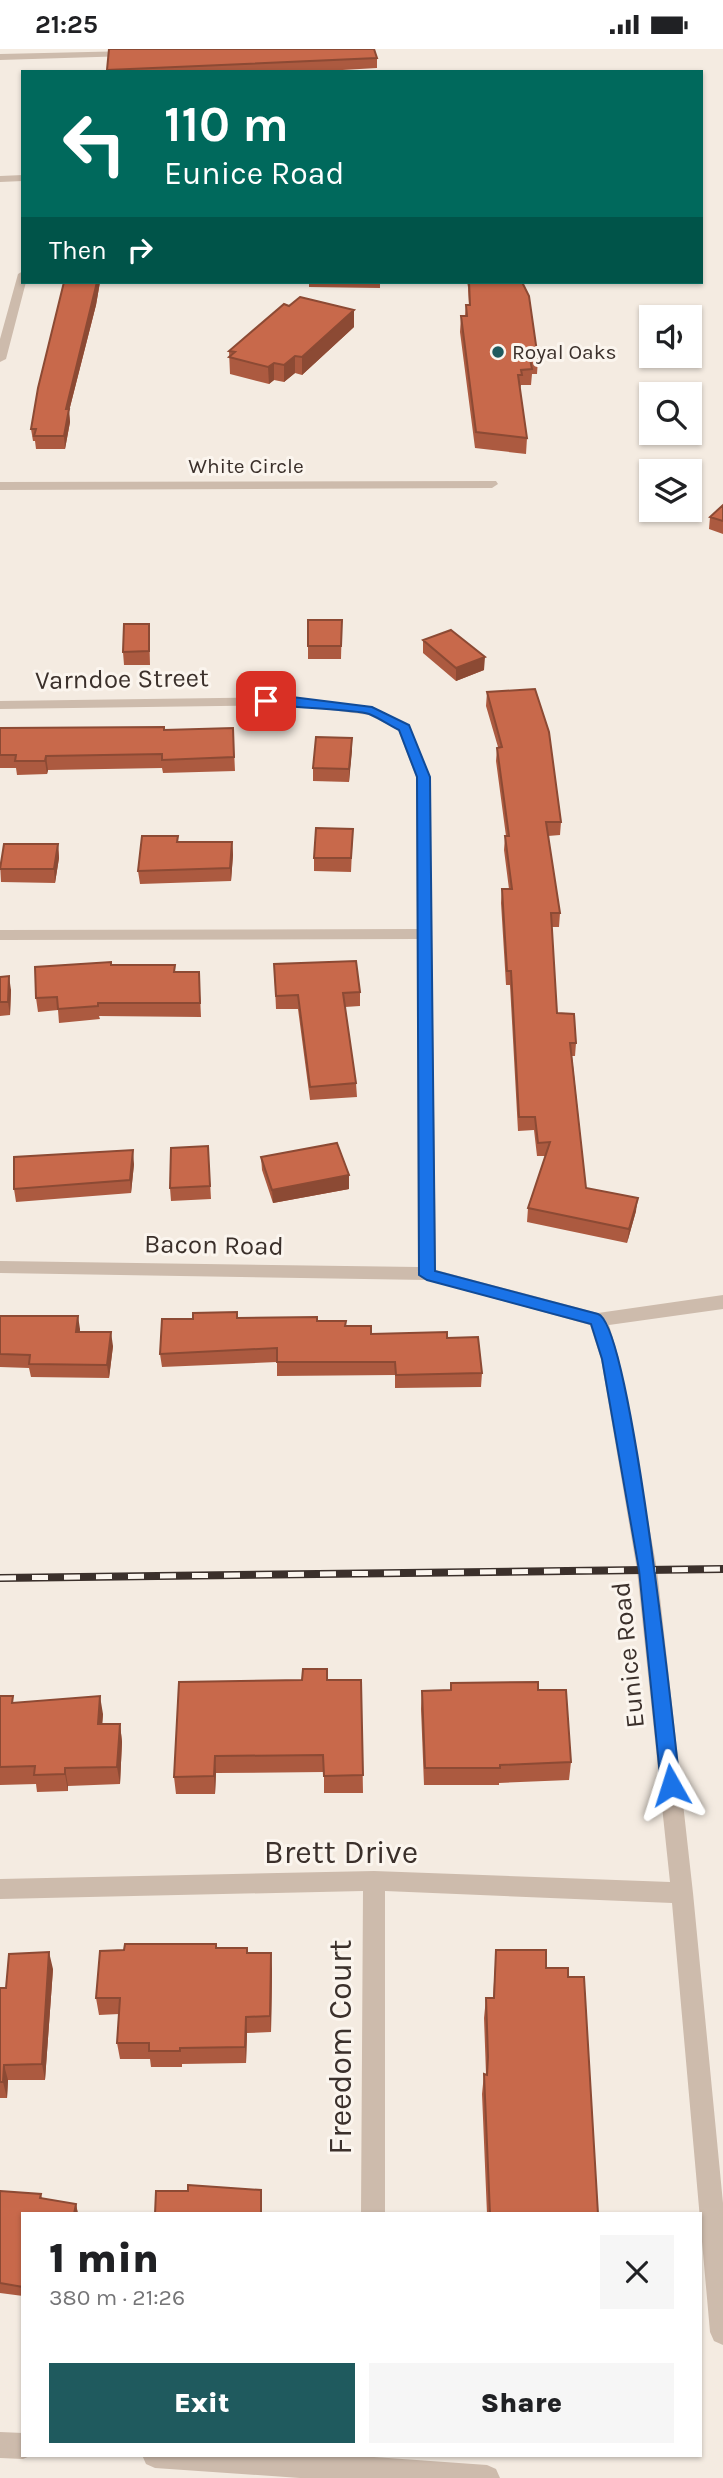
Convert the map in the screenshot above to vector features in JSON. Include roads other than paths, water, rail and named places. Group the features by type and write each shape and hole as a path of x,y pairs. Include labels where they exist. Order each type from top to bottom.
{"street":[{"path":"0,57 51,59 142,52"},
{"path":"0,179 21,178"},
{"path":"0,359 21,281"},
{"name":"White Circle","path":"0,486 492,484"},
{"name":"Varndoe Street","path":"0,705 292,701 372,711 404,728 423,777 427,1275"},
{"path":"0,935 425,934"},
{"name":"Bacon Road","path":"0,1267 427,1275"},
{"path":"427,1275 598,1320 723,1303"},
{"name":"Eunice Road","path":"598,1320 610,1359 648,1570 682,1893 723,2332"},
{"name":"Brett Drive","path":"0,1889 374,1881 682,1893"},
{"name":"Freedom Court","path":"373,2212 374,1881"},
{"path":"0,2445 21,2446"},
{"path":"188,2457 487,2478"}],"railway":[{"path":"0,1578 723,1569"}],"place":[{"name":"Royal Oaks","path":"498,352"}]}
